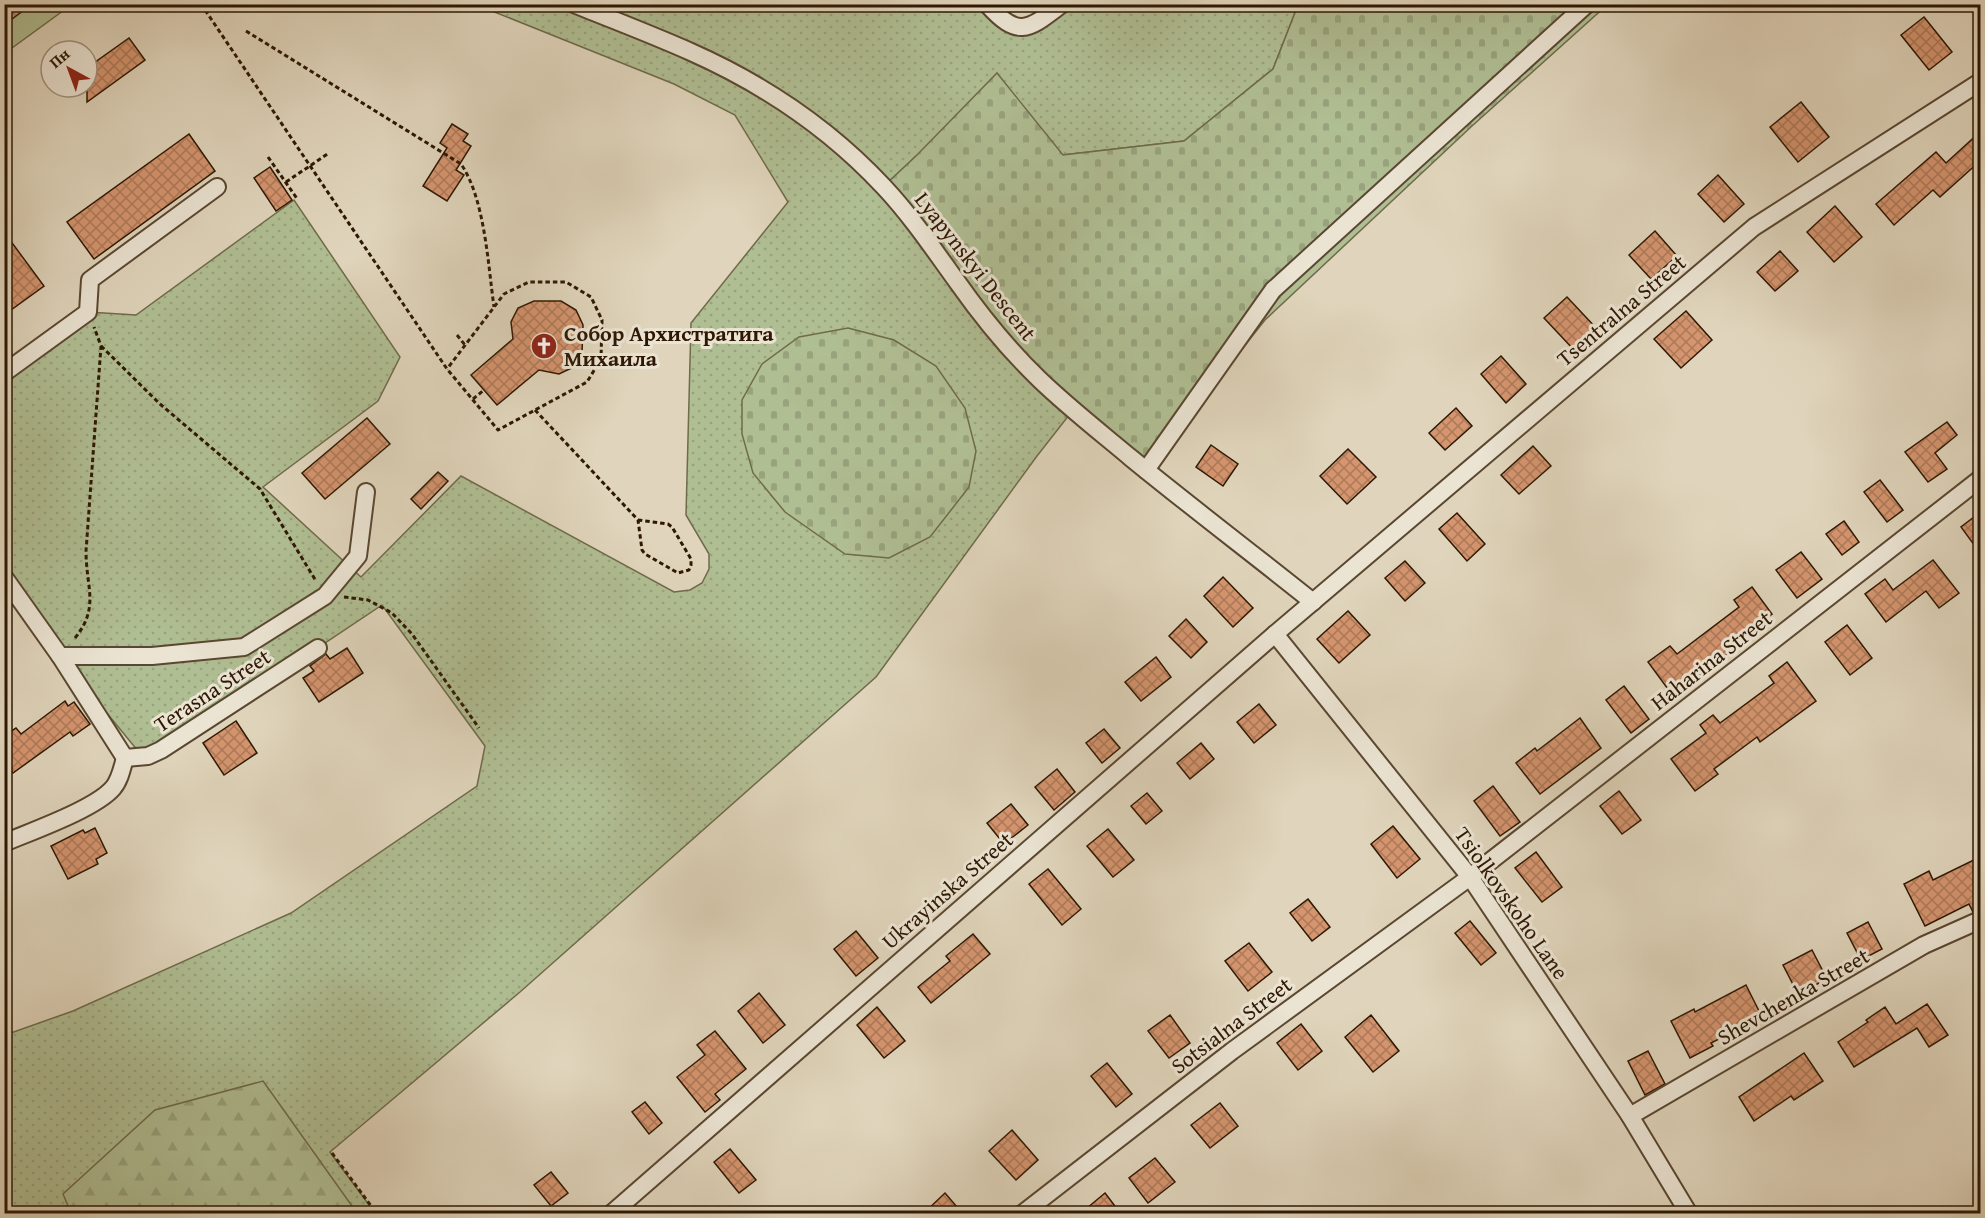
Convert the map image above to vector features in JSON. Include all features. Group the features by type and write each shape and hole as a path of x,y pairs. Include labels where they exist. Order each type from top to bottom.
{"street":[{"name":"Lyapynskyi Descent","path":"574,4 692,52 749,81 803,116 845,149 884,186 1007,345 1039,379 1146,470 1313,602"},
{"path":"987,4 1000,19 1015,27 1032,27 1062,4"},
{"path":"1146,470 1272,290 1587,4"},
{"name":"Tsentralna Street","path":"1313,602 1754,227 1980,85"},
{"path":"4,373 88,312 90,280 217,187"},
{"name":"Haharina Street","path":"1470,877 1980,479"},
{"path":"60,656 152,656 244,647 325,596 358,556 366,492"},
{"path":"4,577 60,656 125,758 120,777 104,797 89,806 4,843"},
{"name":"Ukrayinska Street","path":"611,1214 1313,602"},
{"name":"Tsiolkovskoho Lane","path":"1275,634 1470,877 1630,1116 1689,1214"},
{"name":"Terasna Street","path":"125,758 148,756 161,750 318,648"},
{"name":"Sotsialna Street","path":"1022,1214 1232,1051 1470,877"},
{"name":"Shevchenka Street","path":"1630,1116 1924,945 1980,920"}],"path":[{"path":"201,4 447,369 498,430 587,382 601,359 602,320 591,297 567,282 529,282 504,294 447,369"},
{"path":"246,32 460,164 474,189 481,216 494,307"},
{"path":"286,182 329,153"},
{"path":"268,157 298,200"},
{"path":"88,312 101,346 160,404 260,489 325,596 368,600 393,613 412,634 479,728"},
{"path":"457,335 465,345"},
{"path":"60,656 85,625 91,607 86,551 101,346"},
{"path":"473,399 484,390"},
{"path":"535,410 638,520 642,550 645,554 678,573 689,570 691,560 672,527 668,524 638,520"},
{"path":"332,1152 377,1214"}],"green space":[{"path":"987,4 1015,27 1062,5 1298,5 1273,69 1184,141 1062,155 916,156 884,186 1073,410 876,677 520,992 330,1152 375,1213 5,1213 5,1035 73,1011 291,913 477,786 485,746 382,605 147,762 60,656 5,577 4,373 88,312 136,315 294,200 400,357 378,401 263,487 361,577 461,476 674,592 690,590 702,583 709,569 709,554 686,515 691,323 788,202 735,115 674,84 477,5"},
{"path":"5,5 71,5 5,53"},
{"path":"1298,5 1607,5 1472,126 1265,320 1146,470 1039,379 884,186 997,73 1063,155 1184,141 1273,69"},
{"path":"848,328 894,340 936,366 965,408 976,451 969,487 930,537 889,558 845,554 785,512 753,473 742,434 742,400 762,364 799,337"},
{"path":"263,1081 357,1213 71,1213 63,1194 155,1110"}],"building":[{"path":"4,4 32,4 4,25"},
{"path":"1924,17 1952,52 1929,70 1901,35"},
{"path":"129,38 145,60 99,93 99,59"},
{"path":"1801,102 1829,137 1798,162 1770,127"},
{"path":"452,124 468,134 463,141 471,146 456,170 464,175 447,201 423,186 447,148 440,143"},
{"path":"1980,132 1980,161 1940,197 1933,190 1894,225 1876,204 1936,152 1946,163"},
{"path":"189,134 215,171 94,259 67,222"},
{"path":"270,167 292,200 276,211 254,178"},
{"path":"1718,175 1744,204 1724,222 1698,194"},
{"path":"1835,206 1862,237 1834,262 1807,232"},
{"path":"1655,231 1677,256 1651,279 1629,255"},
{"path":"4,232 44,286 4,315"},
{"path":"1780,251 1798,271 1775,291 1757,272"},
{"path":"1567,297 1597,329 1574,350 1544,318"},
{"name":"Собор Архистратига Михаила","path":"534,301 561,301 576,310 583,325 582,353 574,367 559,374 539,370 497,405 471,375 513,339 511,322 518,308"},
{"path":"1686,311 1712,340 1681,368 1654,339"},
{"path":"1501,356 1526,384 1506,403 1481,374"},
{"path":"1456,408 1472,426 1445,450 1429,433"},
{"path":"367,418 390,444 325,499 302,473"},
{"path":"1947,422 1957,435 1935,453 1947,469 1928,482 1905,452"},
{"path":"1211,445 1238,464 1223,486 1196,467"},
{"path":"1533,446 1551,466 1519,494 1501,475"},
{"path":"1348,449 1376,477 1347,504 1320,476"},
{"path":"438,472 448,481 421,509 411,499"},
{"path":"1880,480 1903,510 1887,522 1864,492"},
{"path":"1457,513 1485,544 1467,561 1439,529"},
{"path":"1974,517 1980,525 1980,553 1961,527"},
{"path":"1844,521 1859,542 1842,555 1826,534"},
{"path":"1801,552 1822,579 1797,598 1776,570"},
{"path":"1933,560 1959,593 1939,608 1926,591 1886,622 1865,594 1885,579 1893,590"},
{"path":"1405,561 1425,583 1405,601 1385,578"},
{"path":"1223,577 1253,608 1233,627 1204,596"},
{"path":"1752,587 1772,614 1737,641 1739,645 1673,696 1648,662 1670,646 1677,654 1739,607 1734,600"},
{"path":"1348,611 1370,635 1339,663 1317,639"},
{"path":"1186,619 1207,642 1191,658 1169,636"},
{"path":"1847,625 1872,658 1850,675 1825,642"},
{"path":"347,648 363,673 319,702 303,678 314,671 310,666 326,654 330,659"},
{"path":"1156,657 1171,677 1141,701 1125,682"},
{"path":"1787,662 1816,701 1760,742 1757,737 1714,769 1718,774 1695,791 1671,759 1706,733 1700,725 1713,715 1720,723 1774,683 1769,676"},
{"path":"1624,686 1649,719 1631,733 1606,700"},
{"path":"65,701 68,706 74,702 90,724 73,736 70,732 13,773 4,762 4,736 16,728 21,734"},
{"path":"1259,704 1276,725 1254,743 1237,722"},
{"path":"1580,718 1601,748 1540,794 1516,763 1535,748 1537,751"},
{"path":"236,721 257,753 224,775 203,743"},
{"path":"1104,729 1120,748 1102,763 1086,743"},
{"path":"1201,743 1214,759 1190,779 1177,763"},
{"path":"1057,769 1075,792 1054,810 1035,787"},
{"path":"1493,786 1520,822 1500,836 1474,801"},
{"path":"1619,791 1641,820 1622,834 1600,806"},
{"path":"1147,793 1162,811 1146,824 1131,806"},
{"path":"1011,804 1028,825 1004,844 987,823"},
{"path":"1393,826 1420,859 1397,878 1371,844"},
{"path":"95,828 107,853 96,859 98,864 68,879 51,846 83,830 85,833"},
{"path":"1108,829 1134,860 1113,877 1087,846"},
{"path":"1536,852 1562,887 1542,902 1515,868"},
{"path":"1980,857 1980,910 1973,912 1969,904 1925,926 1904,884 1929,871 1933,880"},
{"path":"1048,869 1081,909 1062,925 1029,884"},
{"path":"1308,899 1330,927 1312,941 1290,913"},
{"path":"1470,921 1496,953 1481,965 1455,933"},
{"path":"1868,922 1882,949 1861,960 1847,933"},
{"path":"856,931 878,958 856,976 834,949"},
{"path":"973,934 990,954 931,1003 918,987 950,961 946,956"},
{"path":"1249,943 1272,972 1248,991 1225,961"},
{"path":"1812,950 1827,979 1798,994 1783,965"},
{"path":"1746,985 1762,1017 1711,1043 1713,1046 1690,1058 1671,1021 1694,1009 1695,1012"},
{"path":"759,993 785,1025 763,1043 738,1011"},
{"path":"1927,1004 1948,1035 1929,1047 1917,1028 1854,1067 1838,1042 1868,1022 1866,1020 1885,1007 1896,1024"},
{"path":"877,1007 905,1041 884,1058 857,1025"},
{"path":"1170,1015 1190,1043 1169,1058 1148,1031"},
{"path":"1371,1015 1399,1051 1373,1072 1345,1037"},
{"path":"1301,1024 1322,1051 1298,1070 1277,1043"},
{"path":"715,1031 746,1069 715,1094 720,1100 705,1112 677,1077 705,1055 697,1045"},
{"path":"1648,1051 1665,1084 1645,1095 1628,1061"},
{"path":"1804,1053 1823,1081 1794,1100 1791,1096 1754,1121 1739,1097"},
{"path":"1107,1063 1132,1094 1116,1107 1091,1076"},
{"path":"645,1102 662,1123 649,1134 632,1112"},
{"path":"1220,1103 1238,1126 1210,1148 1191,1125"},
{"path":"1012,1130 1038,1160 1016,1180 989,1151"},
{"path":"730,1149 756,1180 739,1193 714,1162"},
{"path":"1155,1158 1175,1182 1148,1203 1129,1178"},
{"path":"551,1172 568,1193 551,1206 534,1185"},
{"path":"945,1193 963,1214 923,1214"},
{"path":"1105,1193 1121,1214 1080,1214"}],"place":[{"name":"Собор Архистратига Михаила","path":"544,346"}]}
